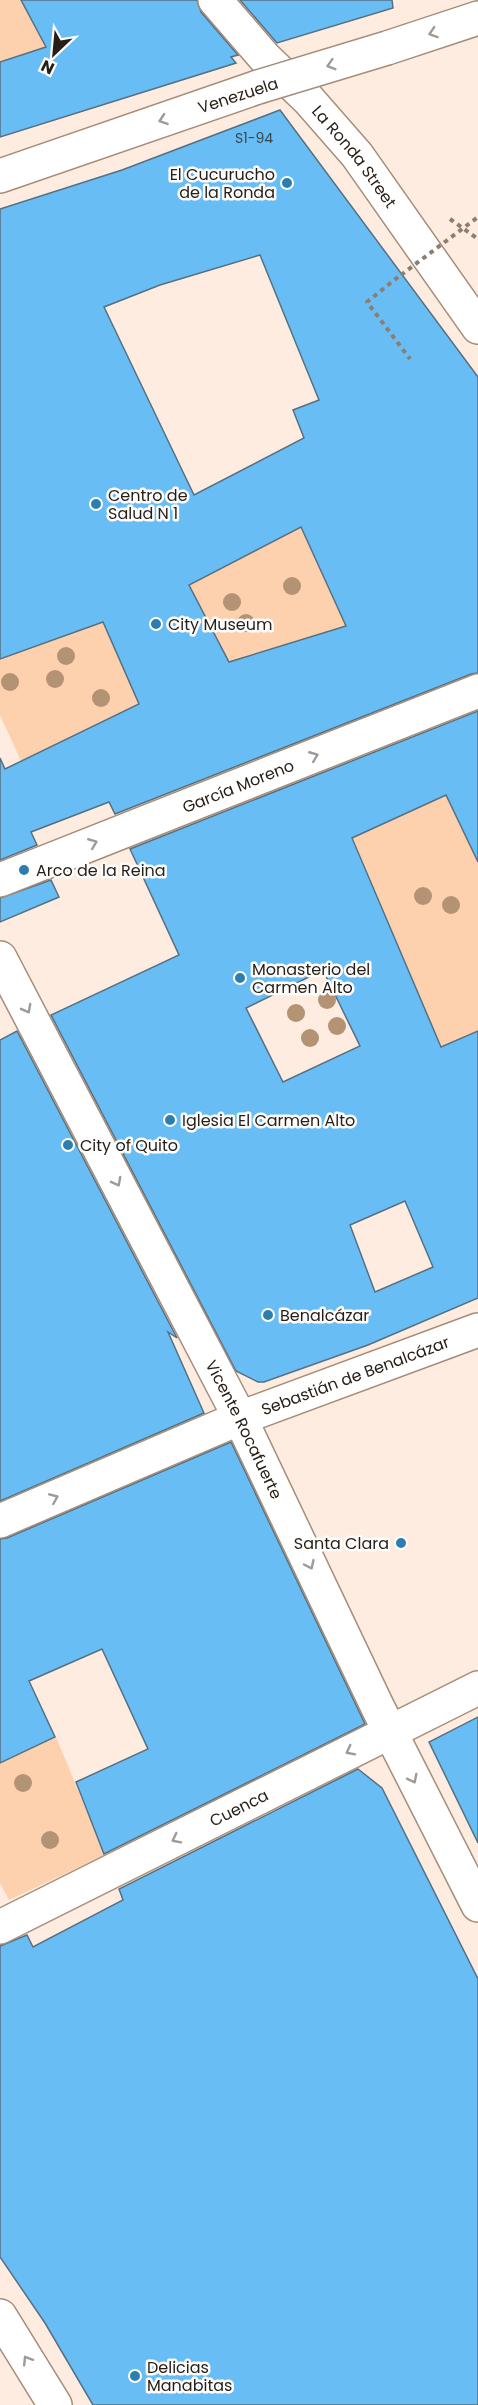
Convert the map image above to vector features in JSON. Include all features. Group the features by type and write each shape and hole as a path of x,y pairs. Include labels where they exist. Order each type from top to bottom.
{"street":[{"name":"La Ronda Street","path":"215,0 357,155 478,327"},
{"name":"Venezuela","path":"0,176 258,87 478,18"},
{"name":"García Moreno","path":"0,880 478,691"},
{"name":"Vicente Rocafuerte","path":"0,958 240,1418 390,1732 478,1905"},
{"name":"Sebastián de Benalcázar","path":"0,1521 240,1418 478,1330"},
{"name":"Cuenca","path":"0,1927 478,1688"},
{"path":"0,2316 55,2405"}],"path":[{"path":"410,359 367,302 478,217"}],"shaded area":[{"path":"0,0 21,0 46,47 0,62"},
{"path":"301,527 346,626 229,662 189,585"},
{"path":"103,622 139,704 21,761 0,715 0,659"},
{"path":"446,795 478,862 478,1031 441,1047 353,838"},
{"path":"56,1737 105,1855 9,1900 0,1883 0,1763"}],"building":[{"path":"21,0 197,0 201,12 238,55 231,57 236,63 0,137 0,62 46,47"},
{"path":"240,0 392,0 393,8 277,43"},
{"path":"280,110 478,377 478,673 115,814 109,802 31,832 37,845 0,860 0,758 5,769 139,704 103,622 0,659 0,209 122,170","holes":["260,255 319,400 293,410 304,438 194,495 104,307 160,285","301,527 346,626 229,662 189,585"]},
{"path":"478,711 478,862 446,795 352,838 441,1047 478,1031 478,1298 368,1345 264,1382 258,1382 236,1371 51,1015 179,955 130,849","holes":["323,970 360,1046 283,1082 246,1008","405,1201 433,1267 375,1292 350,1225"]},
{"path":"51,880 59,897 0,922 0,898"},
{"path":"17,1031 177,1338 168,1332 204,1413 0,1501 0,1040"},
{"path":"231,1442 365,1724 104,1854 76,1782 148,1749 102,1649 29,1681 55,1737 0,1763 0,1539"},
{"path":"478,1717 478,1843 429,1742"},
{"path":"358,1769 382,1788 478,1979 478,2405 93,2405 45,2323 0,2257 0,1946 27,1935 33,1947 123,1900 119,1889"}],"place":[{"name":"El Cucurucho de la Ronda","path":"287,183"},
{"name":"Centro de Salud N 1","path":"96,504"},
{"name":"City Museum","path":"156,624"},
{"name":"Arco de la Reina","path":"24,870"},
{"name":"Monasterio del Carmen Alto","path":"240,978"},
{"name":"Iglesia El Carmen Alto","path":"170,1120"},
{"name":"City of Quito","path":"68,1145"},
{"name":"Benalcázar","path":"268,1315"},
{"name":"Santa Clara","path":"401,1543"},
{"name":"Delicias Manabitas","path":"135,2376"}]}
